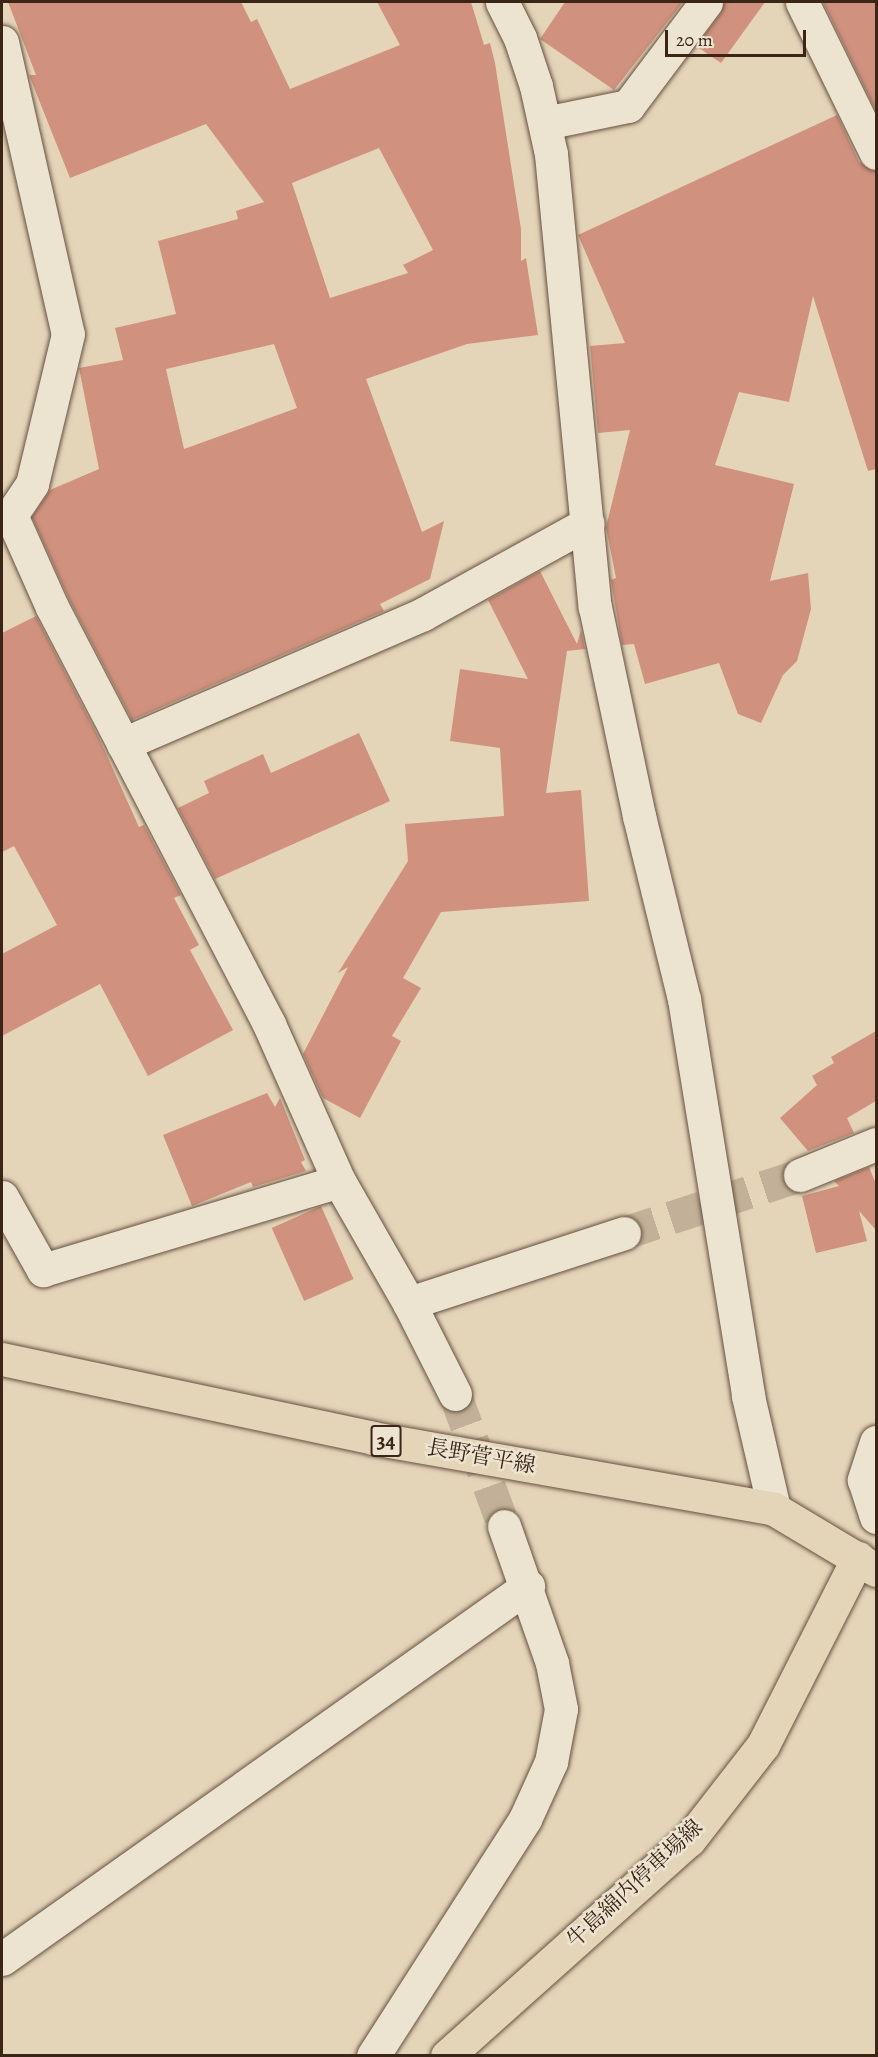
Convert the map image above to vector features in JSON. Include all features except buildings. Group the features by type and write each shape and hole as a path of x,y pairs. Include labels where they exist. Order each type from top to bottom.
{"main road":[{"name":"長野菅平線","path":"2,1359 373,1438 774,1509 867,1564"},
{"name":"牛島綿内停車場線","path":"447,2055 689,1840 763,1745 867,1564"}],"street":[{"path":"502,2 520,38 545,123 551,154 596,606 639,816 684,999 748,1396 774,1509"},
{"path":"545,123 628,106 706,2"},
{"path":"802,2 876,153"},
{"path":"2,42 68,334 32,484 6,518 269,1024 339,1181 410,1303 455,1394"},
{"path":"123,744 423,614 588,523"},
{"path":"800,1175 876,1144"},
{"path":"2,1197 43,1270 339,1181"},
{"path":"410,1303 624,1233"},
{"path":"876,1442 864,1480 876,1517"},
{"path":"867,1564 876,1524"},
{"path":"373,2055 525,1819 551,1762 561,1709 552,1663 528,1586 504,1526"},
{"path":"2,1959 528,1586"}],"tunnel":[{"path":"624,1233 800,1175"},
{"path":"455,1394 504,1526"}]}
